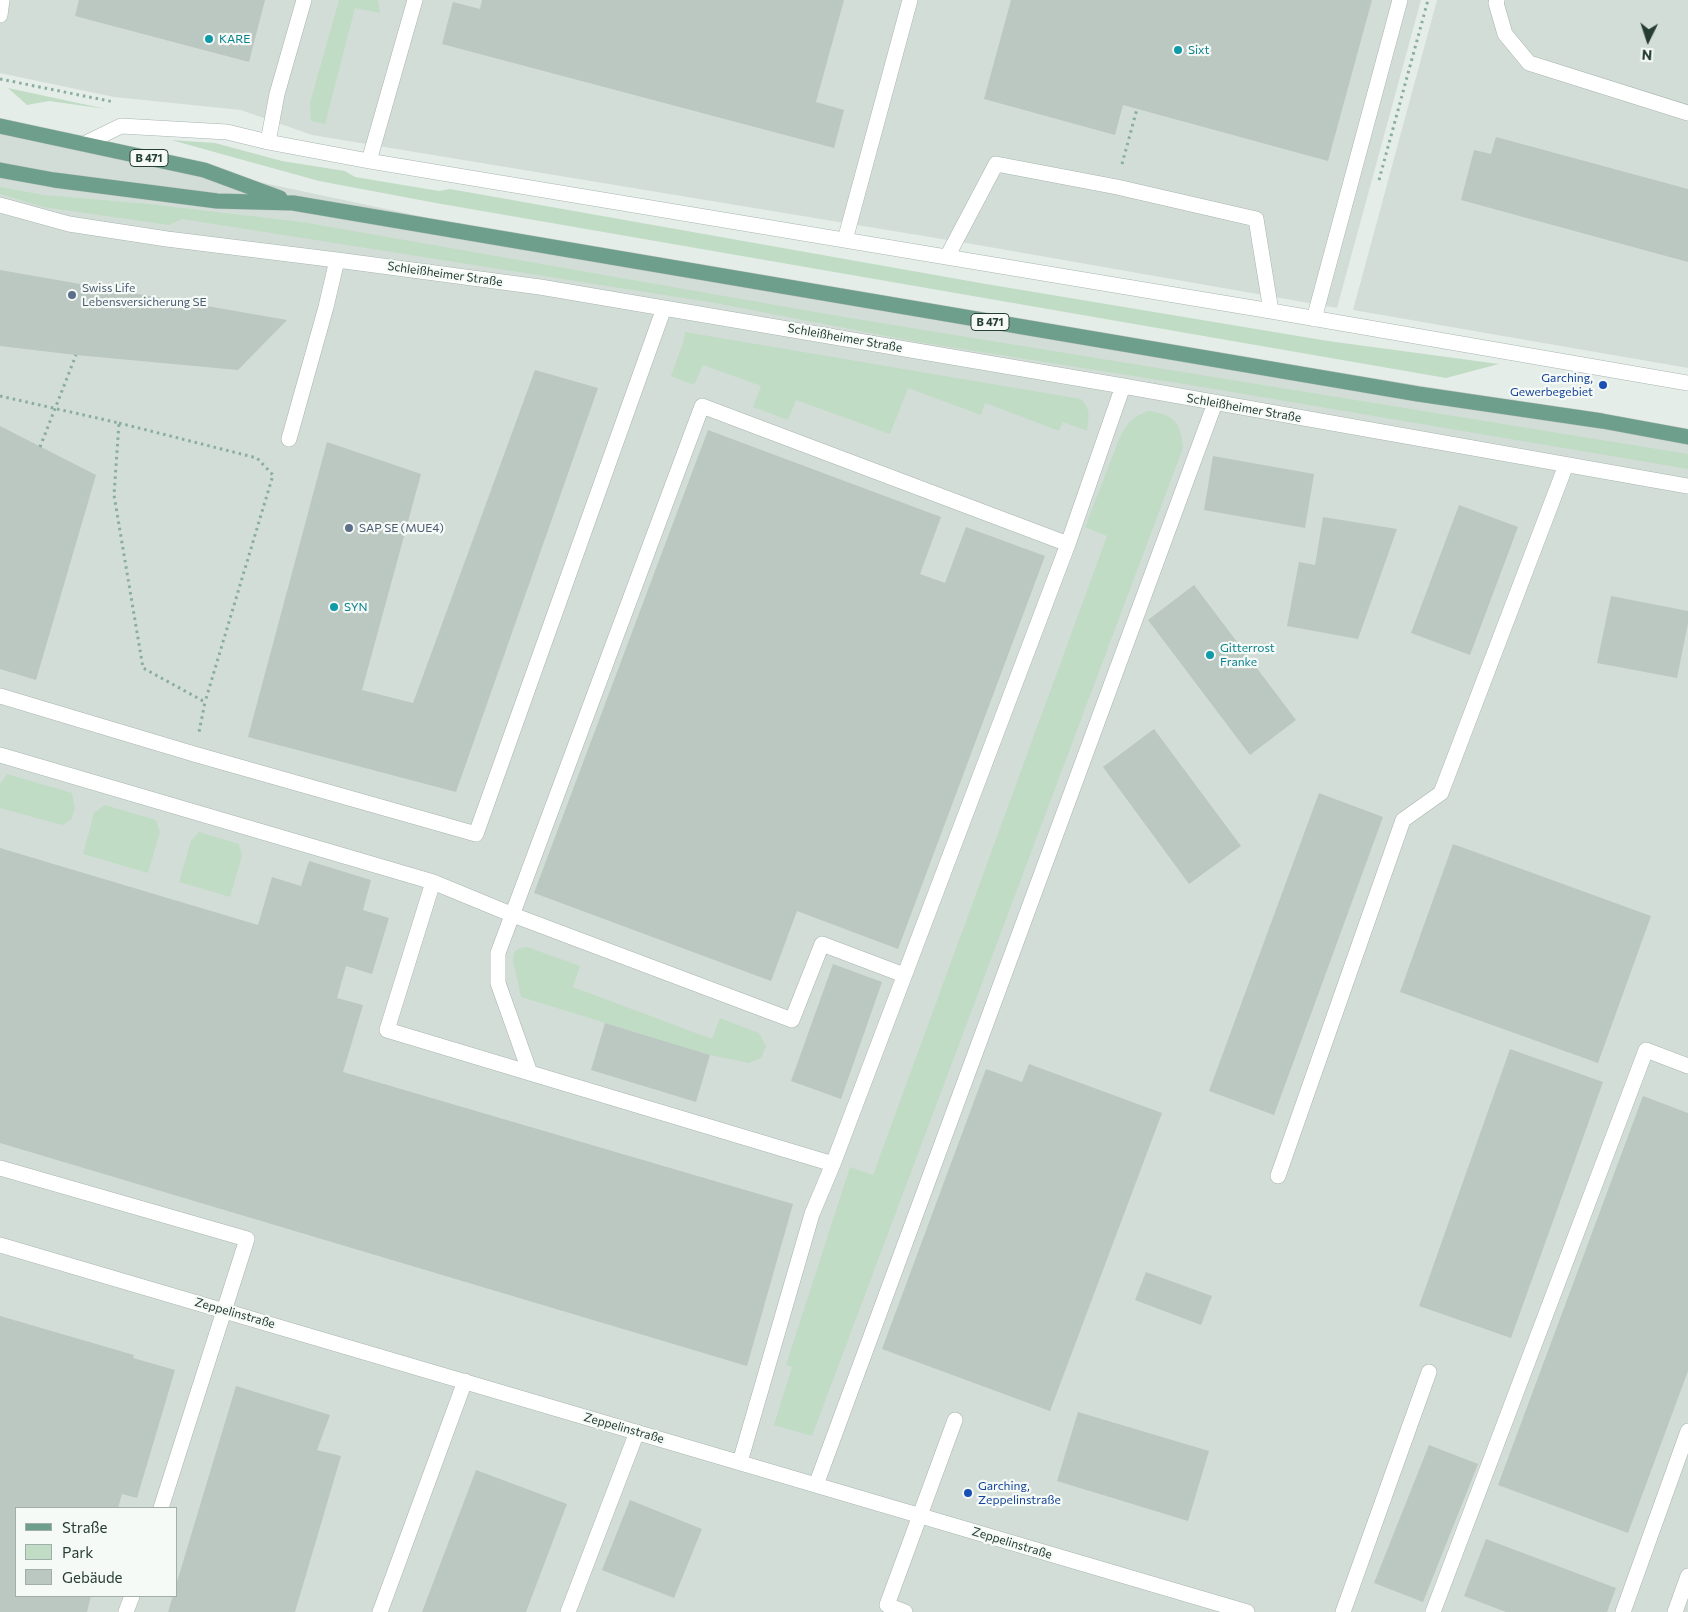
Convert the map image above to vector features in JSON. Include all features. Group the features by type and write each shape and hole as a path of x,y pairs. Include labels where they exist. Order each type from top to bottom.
{"main road":[{"name":"B 471","path":"0,126 204,170 293,203"},
{"name":"B 471","path":"0,170 54,180 217,201 293,203 1408,393 1602,421 1688,436"}],"street":[{"path":"0,15 2,0"},
{"path":"268,142 277,94 304,0"},
{"path":"369,161 415,0"},
{"path":"845,240 910,0"},
{"path":"1314,319 1400,0"},
{"path":"1497,0 1496,3 1505,34 1529,63 1688,113"},
{"path":"84,144 121,126 227,132 268,142 369,161 1271,311 1688,383"},
{"path":"947,257 996,164 1116,187 1256,219 1271,311"},
{"name":"Schleißheimer Straße","path":"0,205 78,226 166,240 338,260 540,287 1123,386 1688,486"},
{"path":"289,439 338,260"},
{"path":"0,696 194,754 476,834 664,308"},
{"path":"740,1462 812,1214 833,1164 1068,544 1123,386"},
{"path":"816,1485 1215,403"},
{"path":"530,1073 498,983 498,952 702,406 1068,544"},
{"path":"1278,1176 1403,820 1441,793 1566,465"},
{"path":"0,755 433,882 512,915 792,1020 822,944 904,975"},
{"path":"433,882 387,1030 833,1164"},
{"path":"1433,1612 1646,1050 1688,1066"},
{"path":"0,1168 247,1239 161,1507"},
{"name":"Zeppelinstraße","path":"0,1245 1248,1612"},
{"path":"1343,1612 1429,1372"},
{"path":"380,1612 465,1381"},
{"path":"905,1612 887,1605 955,1420"},
{"path":"1623,1612 1688,1431"},
{"path":"568,1612 637,1432"},
{"path":"1675,1612 1686,1585"},
{"path":"126,1612 132,1597"}],"path":[{"path":"1379,181 1428,0"},
{"path":"1116,187 1136,109"},
{"path":"40,447 76,355"},
{"path":"0,396 119,423 257,458 273,475 205,702 194,754"},
{"path":"119,423 114,495 143,668 205,702"}],"shaded area":[{"path":"0,0 1421,0 1337,308 978,245 312,135 241,110 114,97 0,73"},
{"path":"1437,0 1688,0 1688,368 1353,310"},
{"path":"0,127 697,275 1200,350 1688,429 1688,1612 0,1612"}],"green space":[{"path":"339,0 378,0 380,13 355,8 325,124 311,121 310,103"},
{"path":"8,88 106,109 49,101 27,105"},
{"path":"171,140 215,143 282,161 345,171 355,177 439,191 450,189 986,284 1328,341 1499,364 1446,378 436,203 319,181"},
{"path":"0,187 44,195 149,204 302,222 844,317 1688,454 1688,469 1196,386 912,341 715,303 182,219 169,225 43,207 0,194"},
{"path":"685,332 1081,399 1088,414 1087,431 1063,422 1059,431 985,403 981,415 908,388 890,434 796,400 788,420 753,407 761,386 703,365 694,385 671,376"},
{"path":"1148,411 1164,414 1174,421 1180,432 1183,448 812,1436 774,1425 792,1367 786,1365 850,1167 873,1175 1107,536 1085,527 1120,437 1131,421 1138,415"},
{"path":"7,774 72,793 75,808 71,820 62,825 0,808 0,784"},
{"path":"105,805 156,820 160,832 148,873 83,854 94,813"},
{"path":"199,832 239,844 242,856 230,897 179,882 191,841"},
{"path":"527,947 580,966 573,987 712,1039 720,1018 759,1033 766,1046 761,1058 749,1063 710,1055 521,997 513,961 514,952 520,948"}],"building":[{"name":"KARE","path":"79,0 265,0 249,62 75,16"},
{"path":"482,0 844,0 816,102 844,110 834,148 442,44 453,2 480,9"},
{"name":"Sixt","path":"1011,0 1372,0 1328,161 1123,105 1115,135 984,99"},
{"path":"1496,137 1688,189 1688,262 1461,200 1474,150 1491,154"},
{"name":"Swiss Life Lebensversicherung SE","path":"0,270 287,320 238,370 0,346"},
{"name":"SYN","path":"535,370 598,388 456,792 248,737 327,442 421,474 362,690 413,703"},
{"path":"0,426 96,475 36,680 0,669"},
{"path":"708,430 941,517 920,574 945,583 966,527 1045,556 898,949 797,911 771,981 534,893"},
{"path":"1213,456 1314,474 1305,528 1204,510"},
{"path":"1459,505 1518,527 1470,655 1411,633"},
{"path":"1323,517 1397,529 1358,639 1287,626 1299,562 1315,565"},
{"name":"Gitterrost Franke","path":"1194,585 1296,720 1250,755 1148,620"},
{"path":"1611,596 1688,611 1688,623 1677,678 1597,663"},
{"path":"1154,729 1241,846 1189,884 1103,767"},
{"path":"1319,793 1383,817 1274,1115 1209,1091"},
{"path":"1453,844 1651,916 1598,1063 1400,992"},
{"path":"0,848 258,925 272,877 301,886 309,861 371,880 363,910 389,918 372,974 346,966 337,998 363,1005 343,1072 793,1204 747,1366 0,1143"},
{"path":"833,964 882,982 841,1099 791,1081"},
{"path":"605,1023 710,1055 696,1102 591,1070"},
{"path":"1510,1049 1603,1082 1511,1338 1419,1306"},
{"path":"1029,1064 1162,1113 1050,1411 882,1349 986,1069 1022,1082"},
{"path":"1643,1096 1688,1113 1688,1371 1628,1533 1498,1485"},
{"path":"1146,1272 1212,1296 1201,1325 1135,1300"},
{"path":"0,1316 134,1355 133,1358 175,1370 137,1498 122,1494 118,1507 15,1507 15,1597 91,1597 87,1612 0,1612"},
{"path":"236,1386 330,1415 317,1450 341,1456 295,1612 168,1612 173,1597 178,1597 178,1578"},
{"path":"1078,1412 1209,1451 1188,1521 1057,1481"},
{"path":"1429,1445 1478,1464 1423,1602 1374,1583"},
{"path":"476,1470 567,1504 526,1612 422,1612"},
{"path":"630,1500 702,1529 674,1598 602,1570"},
{"path":"1486,1539 1616,1588 1607,1612 1506,1612 1464,1596"}],"place":[{"name":"KARE","path":"209,39"},
{"name":"Sixt","path":"1178,50"},
{"name":"Swiss Life Lebensversicherung SE","path":"72,295"},
{"name":"Garching, Gewerbegebiet","path":"1603,385"},
{"name":"SAP SE (MUE4)","path":"349,528"},
{"name":"SYN","path":"334,607"},
{"name":"Gitterrost Franke","path":"1210,655"},
{"name":"Garching, Zeppelinstraße","path":"968,1493"}]}
